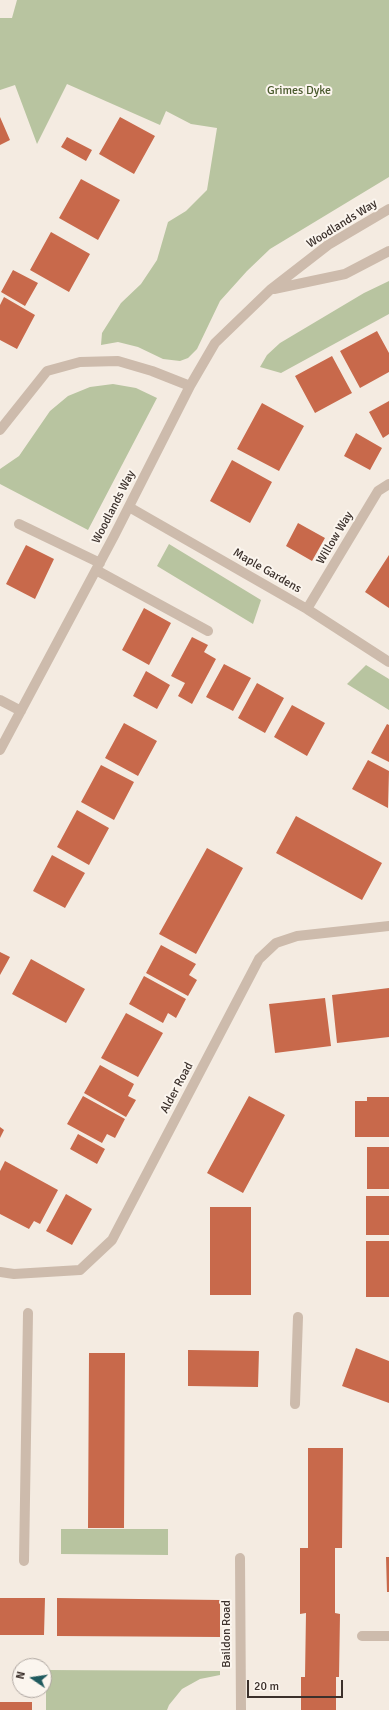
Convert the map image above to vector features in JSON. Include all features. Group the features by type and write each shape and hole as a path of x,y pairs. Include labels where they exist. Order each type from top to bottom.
{"street":[{"name":"Woodlands Way","path":"0,750 98,567 190,386 215,343 270,290 328,245 389,210"},
{"path":"270,290 345,274 389,251"},
{"path":"0,430 47,371 80,362 118,362 152,371 190,386"},
{"name":"Willow Way","path":"307,609 378,491 389,484"},
{"name":"Maple Gardens","path":"129,507 307,609 389,662"},
{"path":"19,524 98,567 208,631"},
{"path":"0,700 21,711"},
{"name":"Alder Road","path":"0,1272 14,1274 80,1270 112,1240 260,959 276,944 297,936 389,926"},
{"path":"24,1561 28,1313"},
{"path":"295,1404 298,1317"},
{"name":"Baildon Road","path":"240,1558 241,1710"},
{"path":"362,1636 389,1636"}],"green space":[{"name":"Grimes Dyke","path":"17,0 389,0 389,177 270,249 247,271 220,301 197,349 188,358 180,361 163,359 138,347 118,342 101,345 102,333 121,303 141,284 157,260 168,222 186,211 207,190 217,128 191,124 166,111 160,125 67,84 37,144 15,85 0,90 0,18 12,18"},
{"path":"389,281 389,314 281,373 260,367 267,355 280,343 364,293"},
{"path":"113,384 136,388 157,398 88,530 0,484 0,469 19,456 50,411 68,396 90,387"},
{"path":"169,544 261,600 253,624 157,566"},
{"path":"366,665 389,679 389,710 347,684"},
{"path":"61,1529 168,1529 168,1555 61,1554"},
{"path":"52,1670 220,1671 220,1675 200,1679 182,1689 169,1705 167,1710 46,1710 46,1698 52,1698"}],"building":[{"path":"0,117 10,140 0,145"},
{"path":"120,117 155,136 134,174 99,154"},
{"path":"67,137 92,150 86,161 61,147"},
{"path":"81,179 120,200 98,240 59,218"},
{"path":"51,232 90,254 69,292 30,270"},
{"path":"13,270 38,283 25,306 1,292"},
{"path":"4,297 35,315 17,349 0,340 0,305"},
{"path":"377,331 389,353 389,372 360,388 340,351"},
{"path":"332,356 352,393 315,413 295,376"},
{"path":"389,401 389,434 383,438 369,412"},
{"path":"262,403 304,426 279,471 237,449"},
{"path":"356,433 382,448 370,470 344,456"},
{"path":"232,460 272,482 250,523 210,501"},
{"path":"298,523 325,538 312,561 286,546"},
{"path":"26,545 54,559 35,599 6,584"},
{"path":"389,555 389,608 365,592"},
{"path":"144,608 171,623 149,665 122,650"},
{"path":"192,637 208,645 204,652 216,659 192,704 178,696 185,683 171,676"},
{"path":"224,664 251,678 233,711 206,697"},
{"path":"146,671 170,685 157,709 133,696"},
{"path":"257,683 284,698 265,733 238,718"},
{"path":"292,705 325,723 307,756 274,737"},
{"path":"124,723 157,741 138,776 105,758"},
{"path":"387,724 389,725 389,762 371,753"},
{"path":"368,760 389,771 388,808 352,789"},
{"path":"101,765 134,782 114,820 81,802"},
{"path":"77,810 109,828 89,865 57,847"},
{"path":"296,816 382,863 362,900 276,853"},
{"path":"207,848 243,868 196,954 159,934"},
{"path":"52,855 85,873 65,908 33,891"},
{"path":"161,945 196,964 189,975 197,980 188,996 146,973"},
{"path":"0,952 10,957 0,975"},
{"path":"31,959 85,989 66,1023 12,994"},
{"path":"144,976 186,999 176,1018 168,1013 163,1023 129,1004"},
{"path":"389,988 389,1037 337,1043 332,995"},
{"path":"325,998 331,1046 275,1053 269,1004"},
{"path":"126,1013 163,1033 138,1077 101,1058"},
{"path":"100,1065 134,1084 128,1096 136,1100 126,1117 84,1093"},
{"path":"83,1096 125,1119 115,1138 107,1134 102,1143 67,1124"},
{"path":"249,1096 285,1115 243,1193 207,1173"},
{"path":"367,1097 389,1097 389,1137 355,1137 355,1101 367,1101"},
{"path":"0,1127 4,1130 0,1138"},
{"path":"78,1134 105,1149 97,1164 70,1149"},
{"path":"367,1147 389,1147 389,1189 367,1189"},
{"path":"5,1161 58,1190 40,1224 34,1221 29,1229 0,1214 0,1171"},
{"path":"66,1194 92,1209 72,1245 46,1231"},
{"path":"366,1196 389,1196 389,1235 366,1235"},
{"path":"210,1207 251,1207 251,1295 210,1295"},
{"path":"366,1241 389,1241 389,1297 366,1297"},
{"path":"356,1348 389,1361 389,1403 342,1386"},
{"path":"188,1350 259,1351 258,1387 188,1386"},
{"path":"89,1353 125,1353 124,1528 88,1528"},
{"path":"308,1448 343,1448 342,1548 335,1548 335,1613 340,1614 339,1677 336,1677 336,1710 301,1710 301,1677 305,1677 306,1613 300,1614 300,1548 308,1548"},
{"path":"386,1557 389,1557 389,1592 387,1592"},
{"path":"0,1598 45,1598 44,1635 0,1635"},
{"path":"57,1598 220,1600 220,1637 57,1636"},
{"path":"0,1702 32,1702 32,1710 0,1710"}]}
